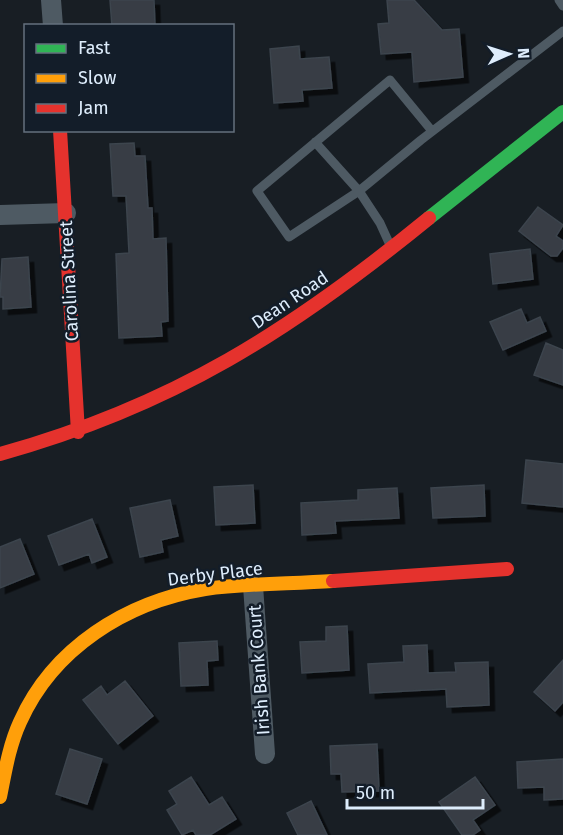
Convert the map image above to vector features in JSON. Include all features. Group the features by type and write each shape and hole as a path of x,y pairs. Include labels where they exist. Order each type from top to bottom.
{"street":[{"path":"51,0 52,24"},
{"name":"Dean Road","path":"0,454 78,432 124,414 222,366 302,316 391,249 563,112"},
{"name":"Carolina Street","path":"60,132 78,432"},
{"path":"0,215 66,213"},
{"name":"Derby Place","path":"0,797 20,722 47,674 81,642 113,619 150,602 192,591 507,569"},
{"name":"Irish Bank Court","path":"253,586 265,754"}],"lane":[{"path":"559,0 563,6"},
{"path":"432,131 390,80 257,190 290,237 359,191 432,131 563,31"},
{"path":"315,142 359,191 380,223 391,249"}],"building":[{"path":"110,0 154,0 155,24 112,24"},
{"path":"387,0 414,0 442,30 459,29 463,77 414,82 412,52 381,54 378,24 389,23"},
{"path":"299,46 300,59 329,57 332,88 302,90 303,101 274,103 270,49"},
{"path":"134,143 135,156 145,156 148,208 152,208 153,239 166,238 168,321 161,322 162,336 119,338 116,254 129,253 126,196 113,196 110,144"},
{"path":"538,207 563,225 556,236 563,241 563,248 557,256 551,256 519,231"},
{"path":"530,249 533,279 493,284 490,254"},
{"path":"28,257 31,307 3,309 3,297 0,297 2,259"},
{"path":"521,309 527,323 540,317 546,331 503,350 490,322"},
{"path":"546,343 563,350 563,385 534,375"},
{"path":"526,460 563,464 563,507 522,503"},
{"path":"253,485 255,523 216,525 214,487"},
{"path":"484,485 485,516 433,518 431,488"},
{"path":"397,488 399,518 335,521 336,533 302,535 301,503 358,500 358,490"},
{"path":"170,500 178,536 161,540 163,552 140,557 130,508"},
{"path":"92,519 107,557 92,563 89,554 59,565 48,536"},
{"path":"20,539 34,574 0,588 0,547"},
{"path":"347,626 349,670 302,673 300,642 326,641 326,627"},
{"path":"217,641 218,660 207,661 208,685 181,686 179,643"},
{"path":"427,645 428,673 456,672 455,663 488,662 489,705 447,707 446,689 370,693 368,664 404,662 403,646"},
{"path":"563,660 563,702 555,711 534,692"},
{"path":"125,681 153,716 118,744 83,700 101,686 107,695"},
{"path":"377,744 379,791 342,792 341,774 331,774 330,746"},
{"path":"70,749 102,759 87,804 56,794"},
{"path":"563,759 563,799 544,800 544,787 518,788 517,762"},
{"path":"191,777 209,805 222,797 236,819 210,835 196,835 193,830 182,835 167,810 177,804 169,791"},
{"path":"475,777 495,805 473,820 480,830 473,835 462,835 439,802"},
{"path":"311,801 327,835 298,835 287,813"}],"traffic: fast":[{"path":"429,218 563,112"}],"traffic: slow":[{"path":"0,797 13,740 34,696 72,651 95,633 120,617 176,595 221,587 333,581"}],"traffic: jam":[{"path":"60,132 78,432"},
{"path":"0,454 62,435 121,413 176,388 228,360 279,329 328,295 429,218"},
{"path":"333,581 507,569"}]}
